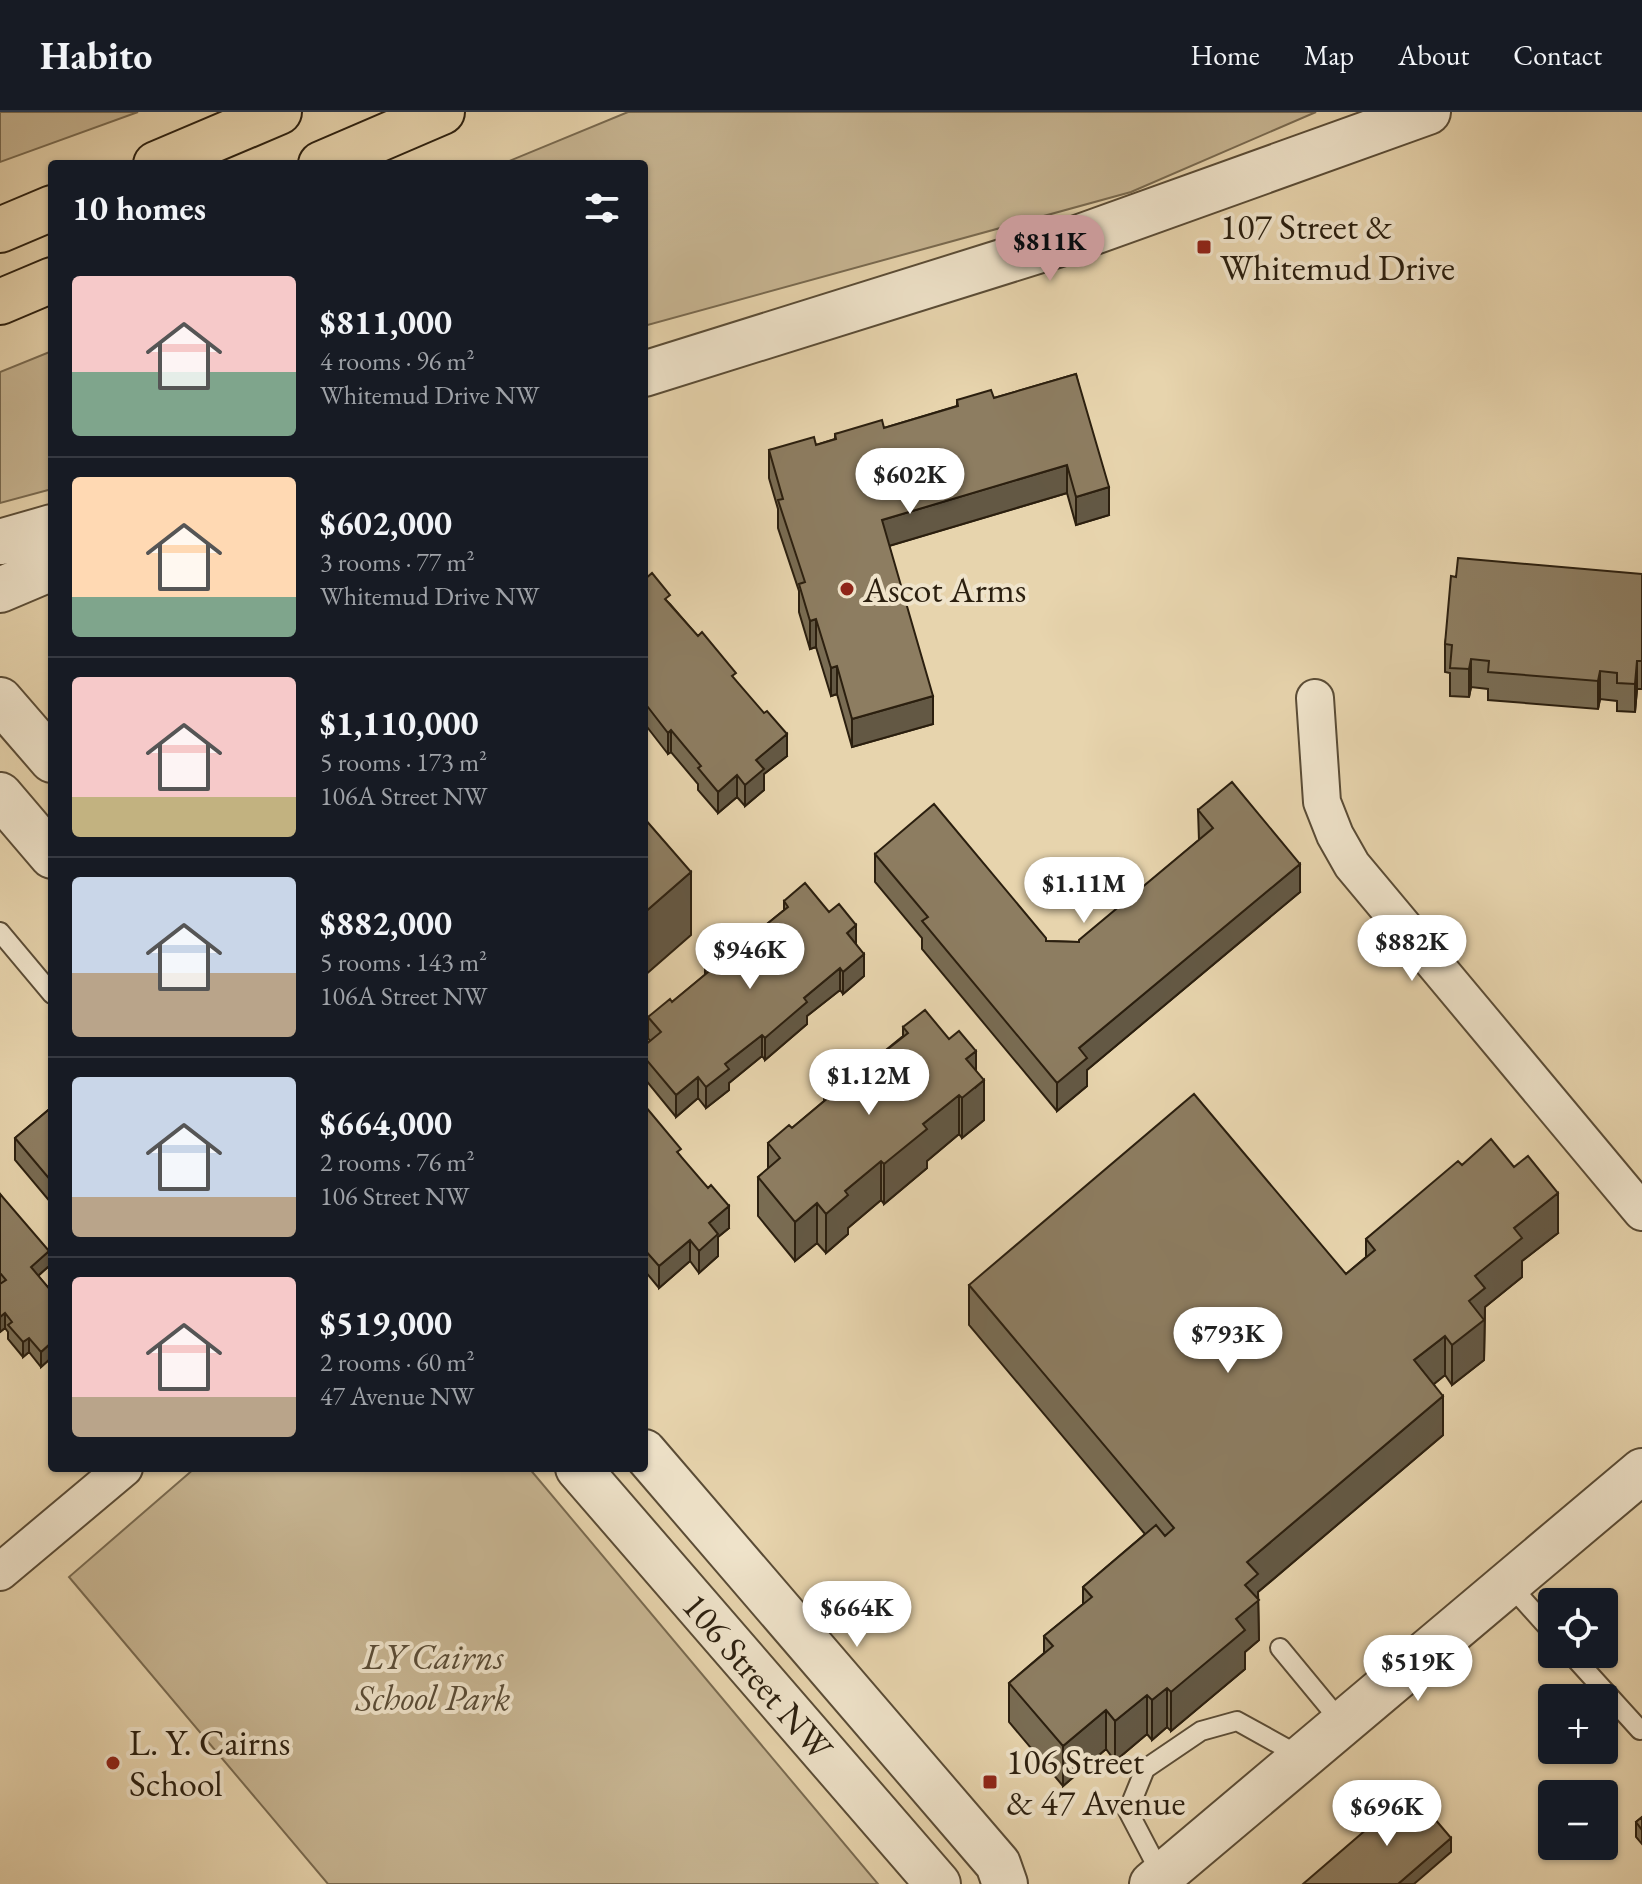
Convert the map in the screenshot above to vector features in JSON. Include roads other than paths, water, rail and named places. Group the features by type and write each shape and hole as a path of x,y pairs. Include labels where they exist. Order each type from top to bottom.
{"highway":[{"path":"165,160 279,112"},
{"path":"330,160 442,112"},
{"path":"0,230 48,210"},
{"path":"0,302 48,282"}],"street":[{"path":"648,373 1066,242 1428,112"},
{"path":"0,542 48,528"},
{"path":"0,590 48,570"},
{"path":"1315,698 1322,802 1335,835 1352,865 1642,1212"},
{"path":"0,700 48,755"},
{"path":"0,795 48,851"},
{"path":"0,821 48,860"},
{"name":"106 Street NW","path":"648,1457 998,1864 1005,1884"},
{"path":"1157,1880 1642,1471"},
{"path":"0,1572 119,1472"},
{"name":"106 Street NW","path":"581,1472 938,1884"}],"lane":[{"path":"0,932 48,989"},
{"path":"1508,1583 1538,1616"},
{"path":"1280,1648 1342,1723"},
{"path":"1584,1668 1640,1730"},
{"path":"1157,1880 1128,1811 1145,1769 1201,1731 1237,1721 1302,1757"}],"place":[{"name":"107 Street & Whitemud Drive","path":"1204,247"},
{"name":"Ascot Arms","path":"847,589"},
{"name":"L. Y. Cairns School","path":"113,1763"},
{"name":"106 Street & 47 Avenue","path":"990,1782"}],"park label":[{"name":"LY Cairns School Park","path":"433,1676"}]}
